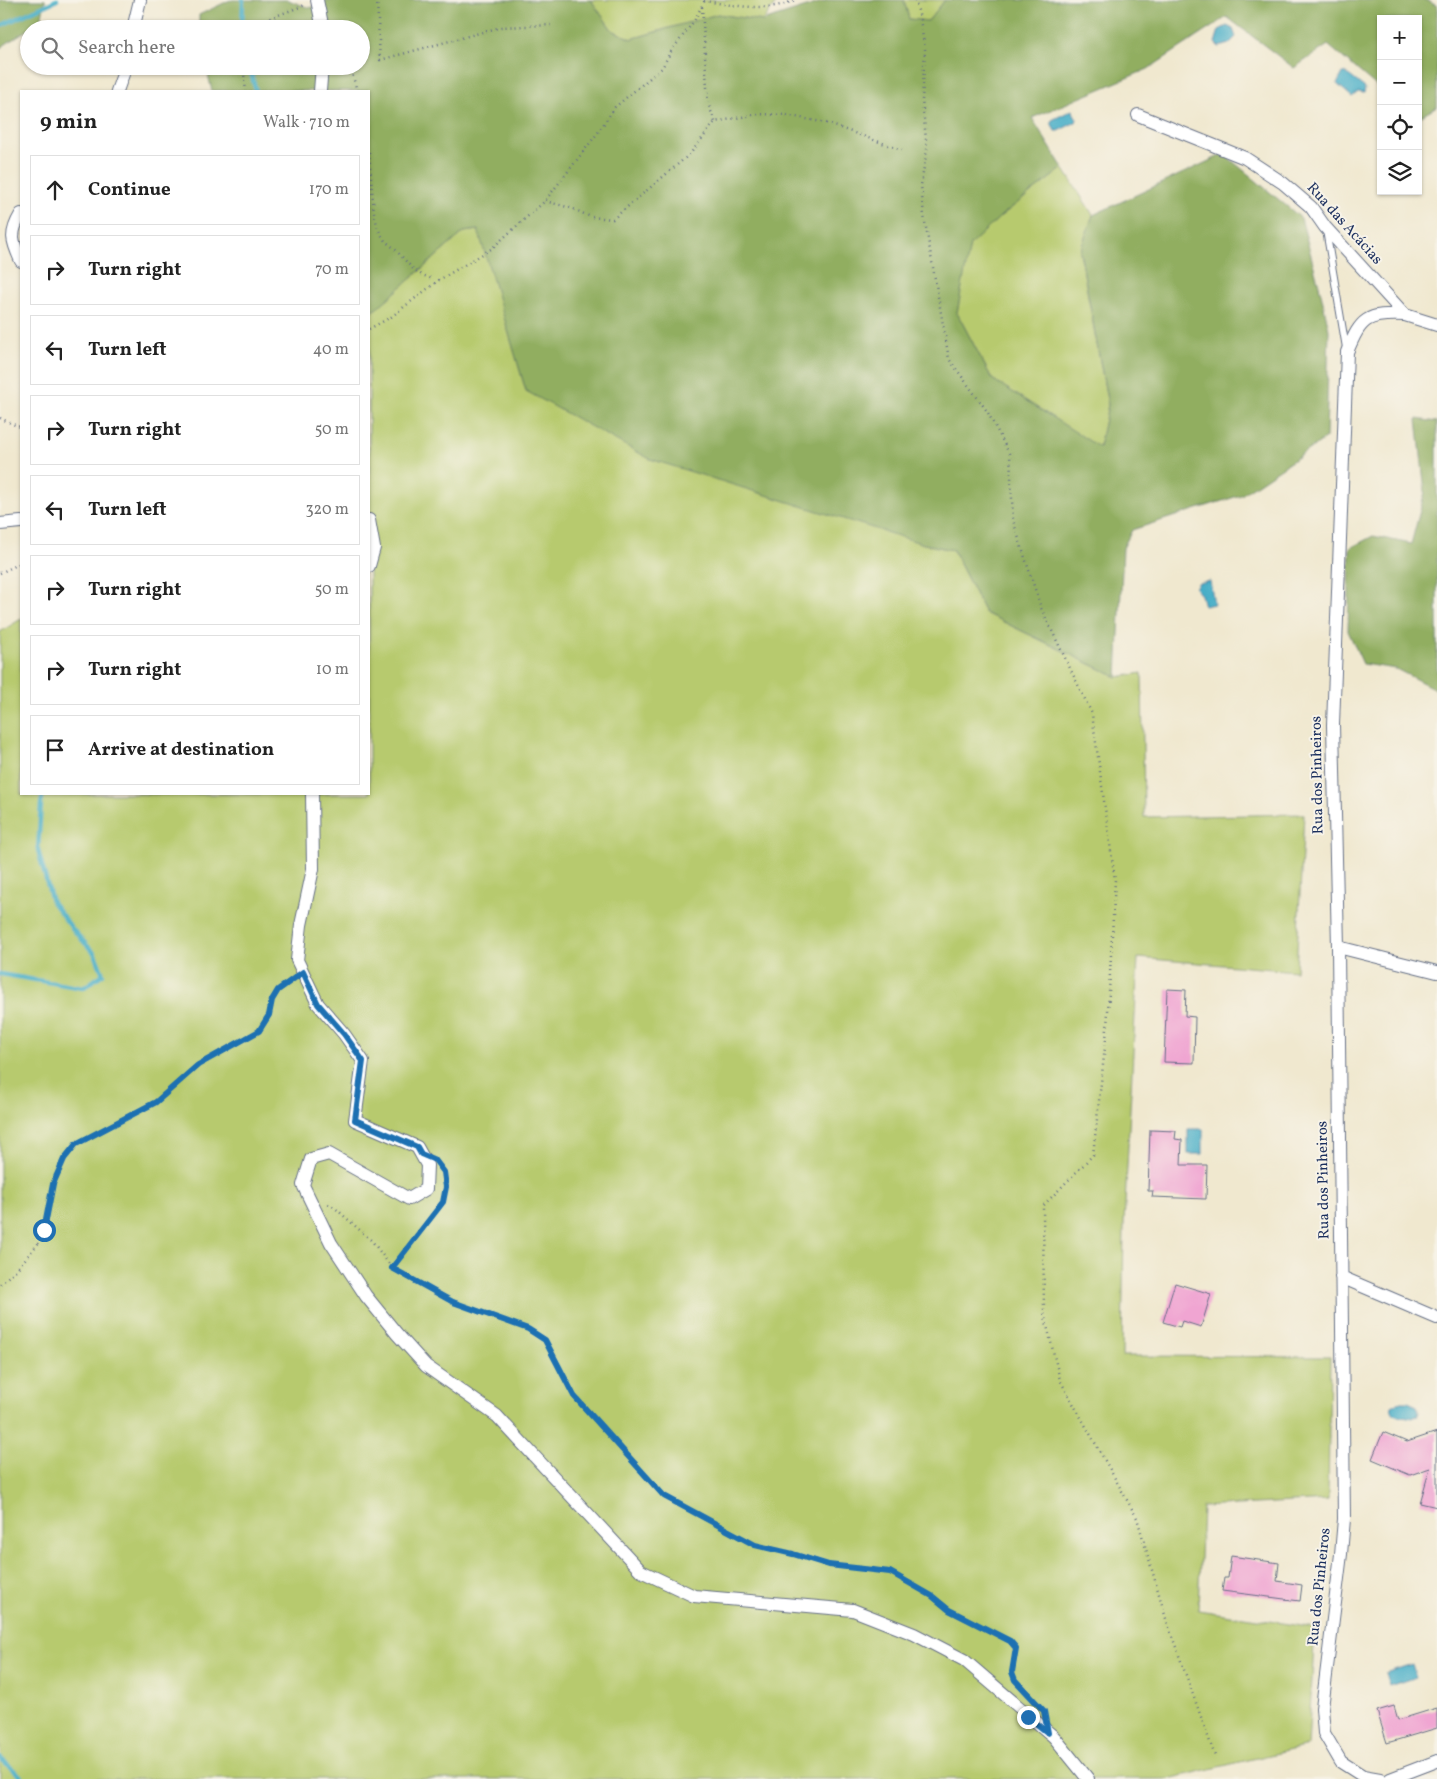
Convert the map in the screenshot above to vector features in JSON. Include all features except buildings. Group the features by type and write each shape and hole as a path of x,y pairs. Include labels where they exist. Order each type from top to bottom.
{"street":[{"path":"136,20 140,0"},
{"path":"316,0 321,20"},
{"path":"117,90 123,75"},
{"path":"320,90 321,75"},
{"name":"Rua das Acácias","path":"1138,115 1245,158 1284,183 1311,207 1325,226 1404,315"},
{"path":"20,216 14,226 12,240 20,259"},
{"name":"Rua dos Pinheiros","path":"1380,1779 1363,1776 1341,1762 1324,1734 1322,1708 1342,1554 1344,1519 1338,947 1333,725 1347,352 1356,330 1367,319 1386,314 1404,315"},
{"path":"1404,315 1437,325"},
{"path":"0,524 20,522"},
{"path":"370,526 374,548 370,562"},
{"path":"312,795 313,869 301,925 297,960 318,1004 344,1034 363,1061 355,1120 417,1147 427,1165 426,1189 409,1199 329,1154 311,1159 304,1185 308,1196 331,1243 366,1296 426,1366 497,1416 641,1571 694,1596 853,1610 914,1634 964,1660 1054,1737 1088,1779"},
{"path":"1338,947 1437,972"},
{"path":"1341,1276 1437,1318"},
{"path":"1390,1779 1437,1761"}],"lane":[{"path":"1325,226 1347,352"}],"path":[{"path":"265,20 304,6 310,0"},
{"path":"377,0 380,60 502,28 551,26"},
{"path":"370,328 391,316 439,280 491,250 545,201 597,134 615,107 662,68 670,53 694,21 705,1 746,7 784,5 794,0"},
{"path":"915,0 925,49 922,100 927,149 921,185 924,216 949,359 987,411 1010,455 1013,520 1041,608 1092,714 1115,880 1107,1028 1093,1154 1044,1206 1044,1313 1060,1380 1137,1518 1167,1622 1215,1756"},
{"path":"702,5 708,103 715,122"},
{"path":"244,75 246,90"},
{"path":"353,75 357,90"},
{"path":"545,201 571,208 591,217 613,219 690,154 715,122 758,114 786,115 826,123 902,150"},
{"path":"370,164 374,212 378,229 385,241 412,268 433,280"},
{"path":"0,418 20,427"},
{"path":"0,574 20,564"},
{"path":"0,1284 16,1270 41,1240 53,1184 64,1159 76,1144 156,1102 198,1065 259,1031 269,1015 272,1000 278,990 303,972"},
{"path":"392,1268 443,1202 446,1187 444,1172 435,1160 421,1154"},
{"path":"308,1196 334,1207 372,1241 392,1268 453,1302 528,1329 545,1340 574,1396 664,1496 755,1545 829,1565 890,1572 932,1596 949,1610 1010,1641 1016,1648 1012,1672 1015,1680 1038,1705"}],"green space":[{"path":"0,0 45,0 41,20 20,20 20,34 0,48"},
{"path":"233,0 288,0 310,8 326,0 591,0 612,30 631,39 718,14 763,21 828,0 904,0 909,19 928,21 945,0 1426,0 1437,6 1437,107 1422,116 1422,15 1377,15 1377,87 1328,45 1294,68 1227,17 1148,69 1032,118 1063,168 1002,215 970,245 957,313 992,379 1099,447 1108,405 1080,251 1093,215 1224,154 1301,218 1329,330 1326,438 1241,495 1132,530 1123,548 1117,677 985,613 953,550 924,544 650,459 526,391 478,230 464,232 370,314 370,90 212,90 208,75 370,75 370,20 199,20 199,15"},
{"path":"591,0 778,0 763,21 718,14 631,39 612,30"},
{"path":"904,0 945,0 928,21 909,19"},
{"path":"1063,168 1093,215 1080,252 1108,405 1099,448 992,379 957,313 969,245 1002,215"},
{"path":"479,230 526,391 924,544 953,550 985,613 1117,677 1142,673 1144,817 1304,814 1296,971 1138,958 1124,1223 1122,1356 1330,1357 1328,1500 1202,1507 1198,1610 1315,1628 1308,1746 1168,1779 0,1779 0,632 20,620 20,795 370,795 370,314 464,232"},
{"path":"1417,419 1437,422 1437,690 1396,669 1363,664 1348,631 1350,548 1373,536 1411,544 1425,492"}],"water":[{"path":"1227,26 1233,29 1236,37 1229,44 1219,47 1215,43 1219,30"},
{"path":"1343,73 1346,73 1365,88 1364,93 1358,92 1352,97 1337,84"},
{"path":"1072,110 1077,119 1076,122 1055,131 1052,120"},
{"path":"1210,581 1214,604 1204,606 1201,595 1195,588 1198,583"},
{"path":"1188,1129 1203,1129 1203,1154 1188,1154"},
{"path":"1400,1402 1408,1402 1417,1406 1419,1411 1417,1416 1412,1418 1393,1413 1392,1406"},
{"path":"1412,1664 1416,1677 1389,1686 1385,1673"}],"waterway":[{"path":"0,26 57,0"},
{"path":"242,20 243,0"},
{"path":"252,75 256,90"},
{"path":"0,974 83,988 103,974 95,954 74,931 52,902 38,850 43,795"},
{"path":"0,1758 24,1779"}],"route":[{"path":"44,1230 53,1184 64,1159 76,1144 156,1102 198,1065 259,1031 269,1015 272,1000 278,990 303,972 318,1004 344,1034 363,1061 355,1120 417,1147 421,1154 435,1160 444,1172 446,1187 443,1202 392,1268 453,1302 528,1329 545,1340 554,1354 574,1396 664,1496 755,1545 829,1565 890,1572 932,1596 949,1610 1010,1641 1016,1648 1012,1672 1015,1680 1044,1711 1048,1733 1028,1717"}]}
